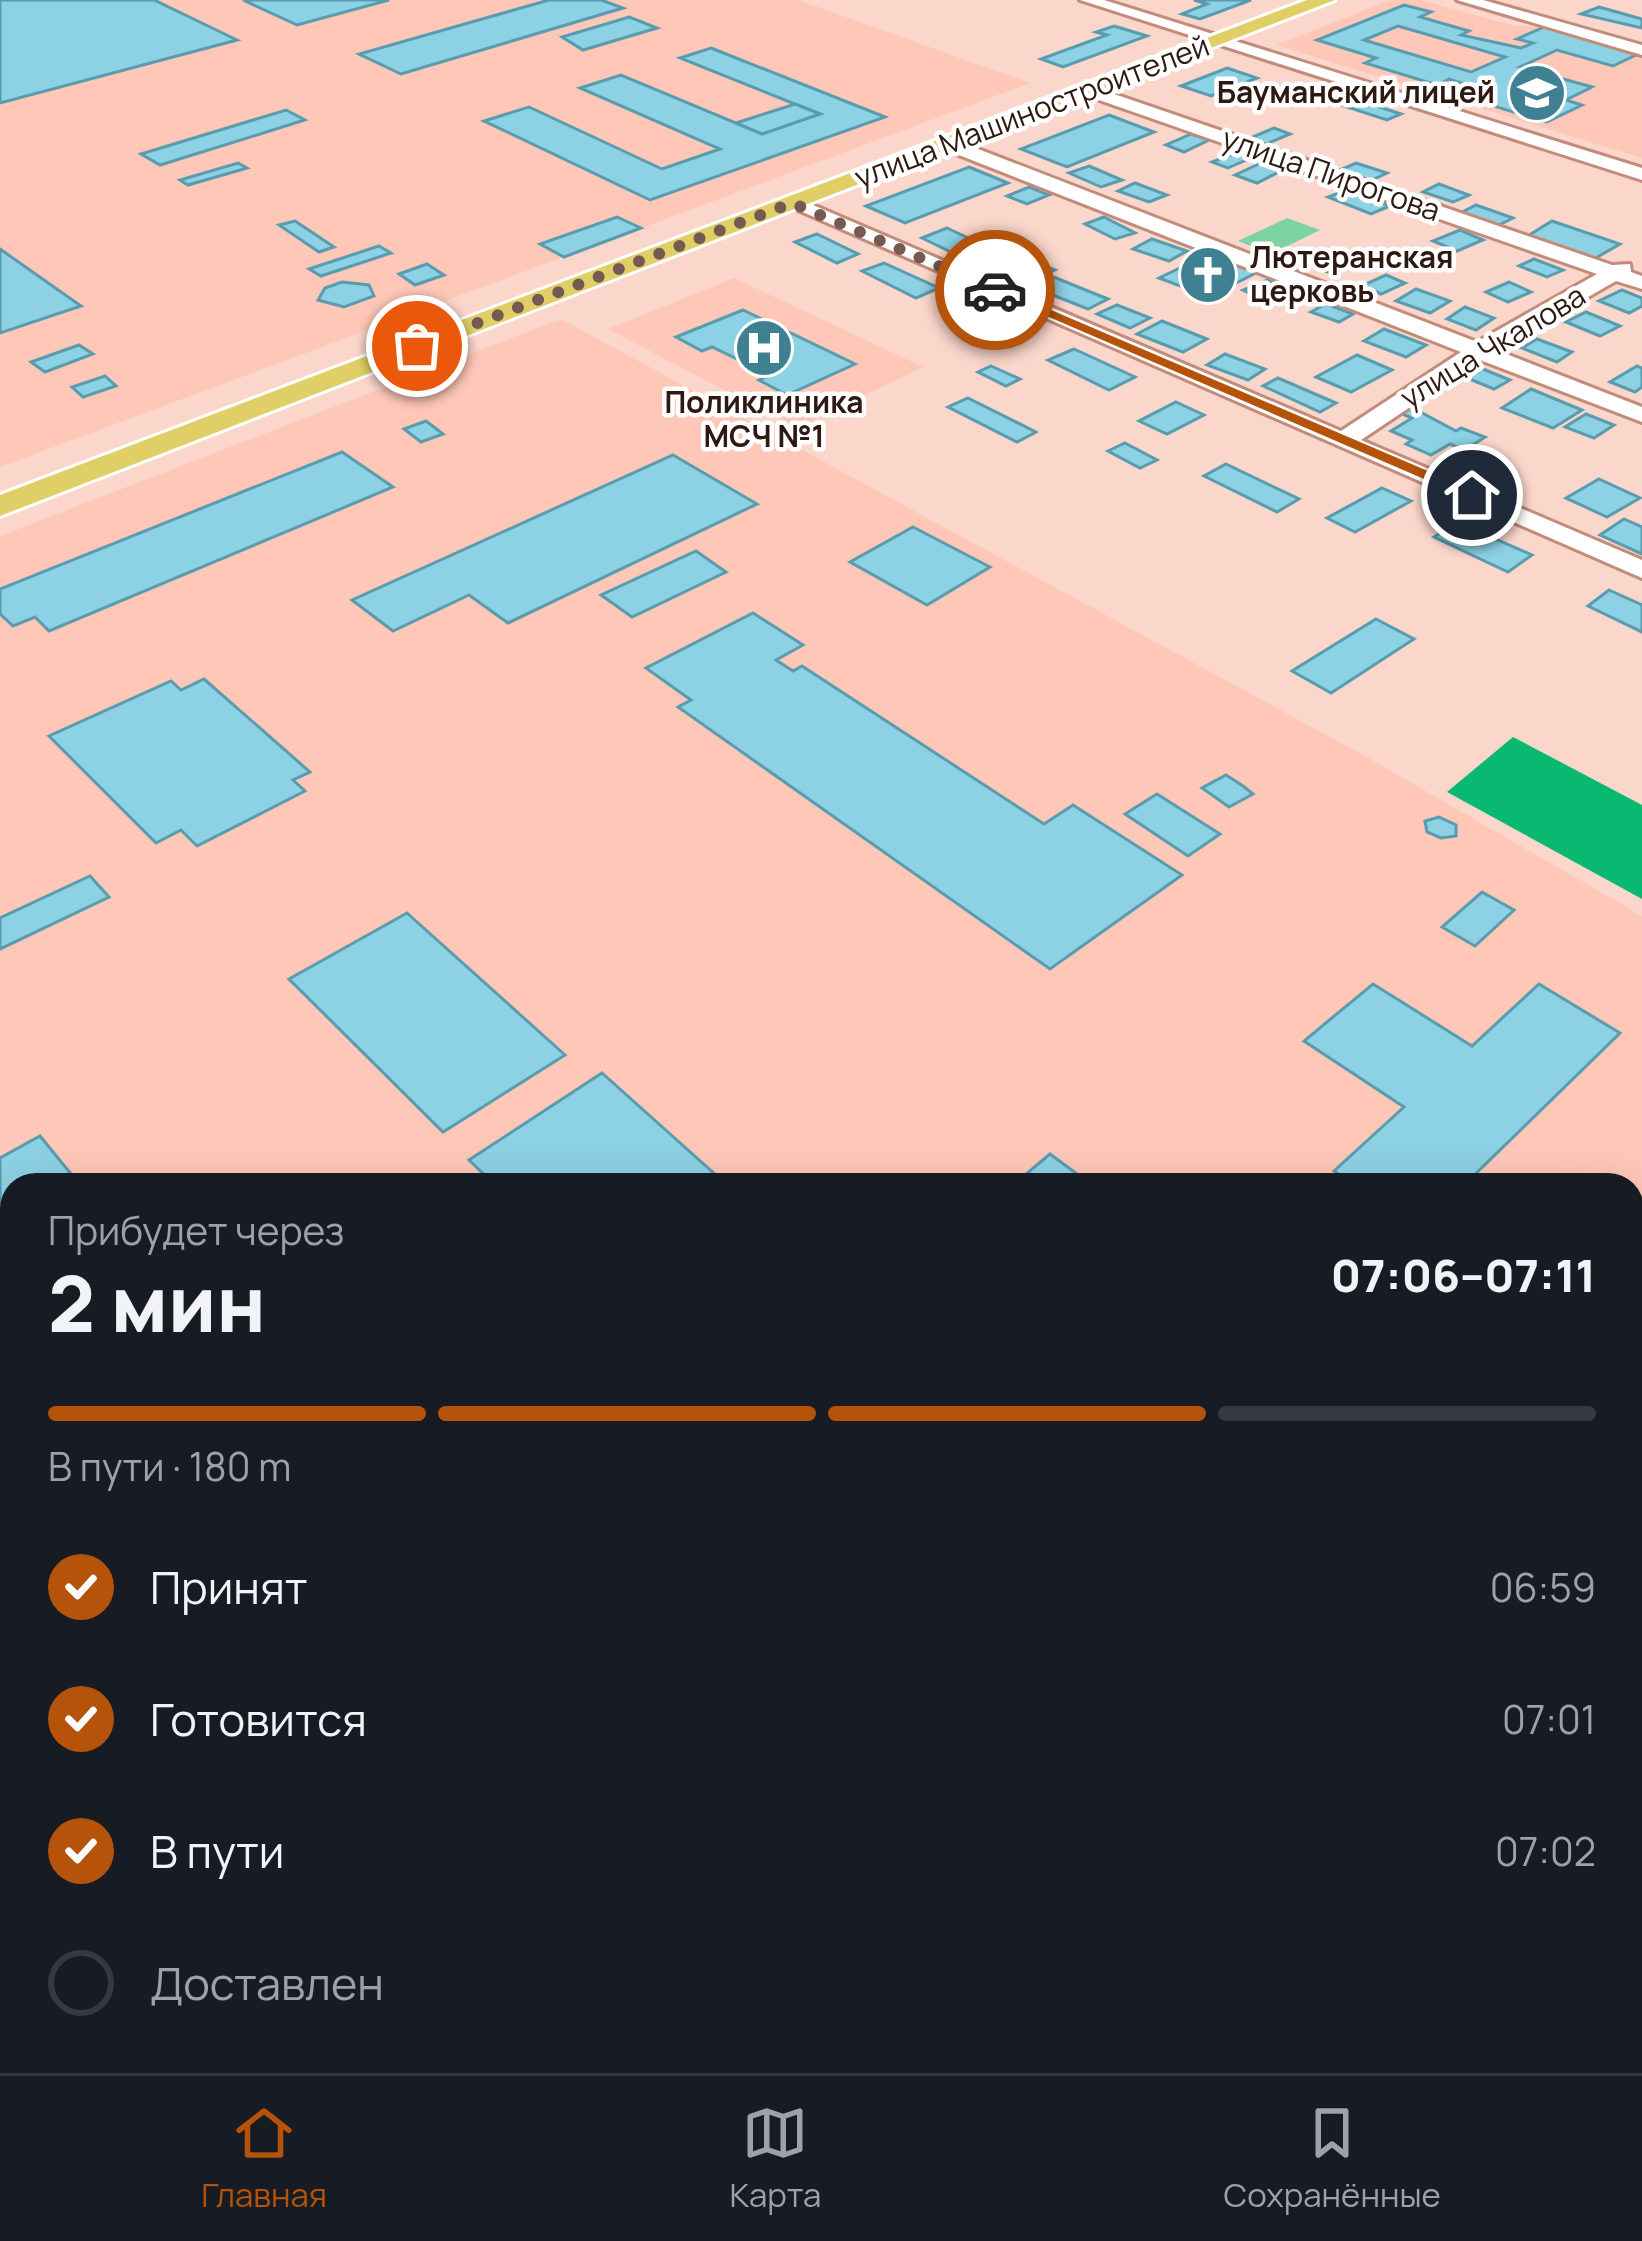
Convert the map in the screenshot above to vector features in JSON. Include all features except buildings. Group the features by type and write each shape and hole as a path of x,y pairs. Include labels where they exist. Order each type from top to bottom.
{"main road":[{"name":"улица Машиностроителей","path":"0,506 1324,0"}],"street":[{"path":"1088,0 1642,174"},
{"path":"1465,0 1642,50"},
{"name":"улица Пирогова","path":"1088,90 1642,283"},
{"path":"948,144 1642,416"},
{"path":"792,203 1642,570"},
{"name":"улица Чкалова","path":"1345,439 1478,351 1642,256"}],"shaded area":[{"path":"0,0 798,0 1030,83 0,467"},
{"name":"Бауманский лицей","path":"1390,0 1420,0 1642,53 1642,158 1276,45"},
{"name":"Поликлиника МСЧ №1","path":"734,278 923,367 797,428 608,329"},
{"path":"561,319 1363,755 1642,916 1642,1173 0,1173 0,536"}],"green space":[{"path":"1287,218 1320,230 1271,254 1238,241"},
{"path":"1513,737 1642,805 1642,899 1447,792"}],"way so far":[{"path":"417,346 792,203 995,290"}],"place":[{"name":"Бауманский лицей","path":"1537,93"},
{"name":"Лютеранская церковь","path":"1208,275"},
{"name":"Поликлиника МСЧ №1","path":"764,348"}],"route":[{"path":"995,290 1472,495"}]}
